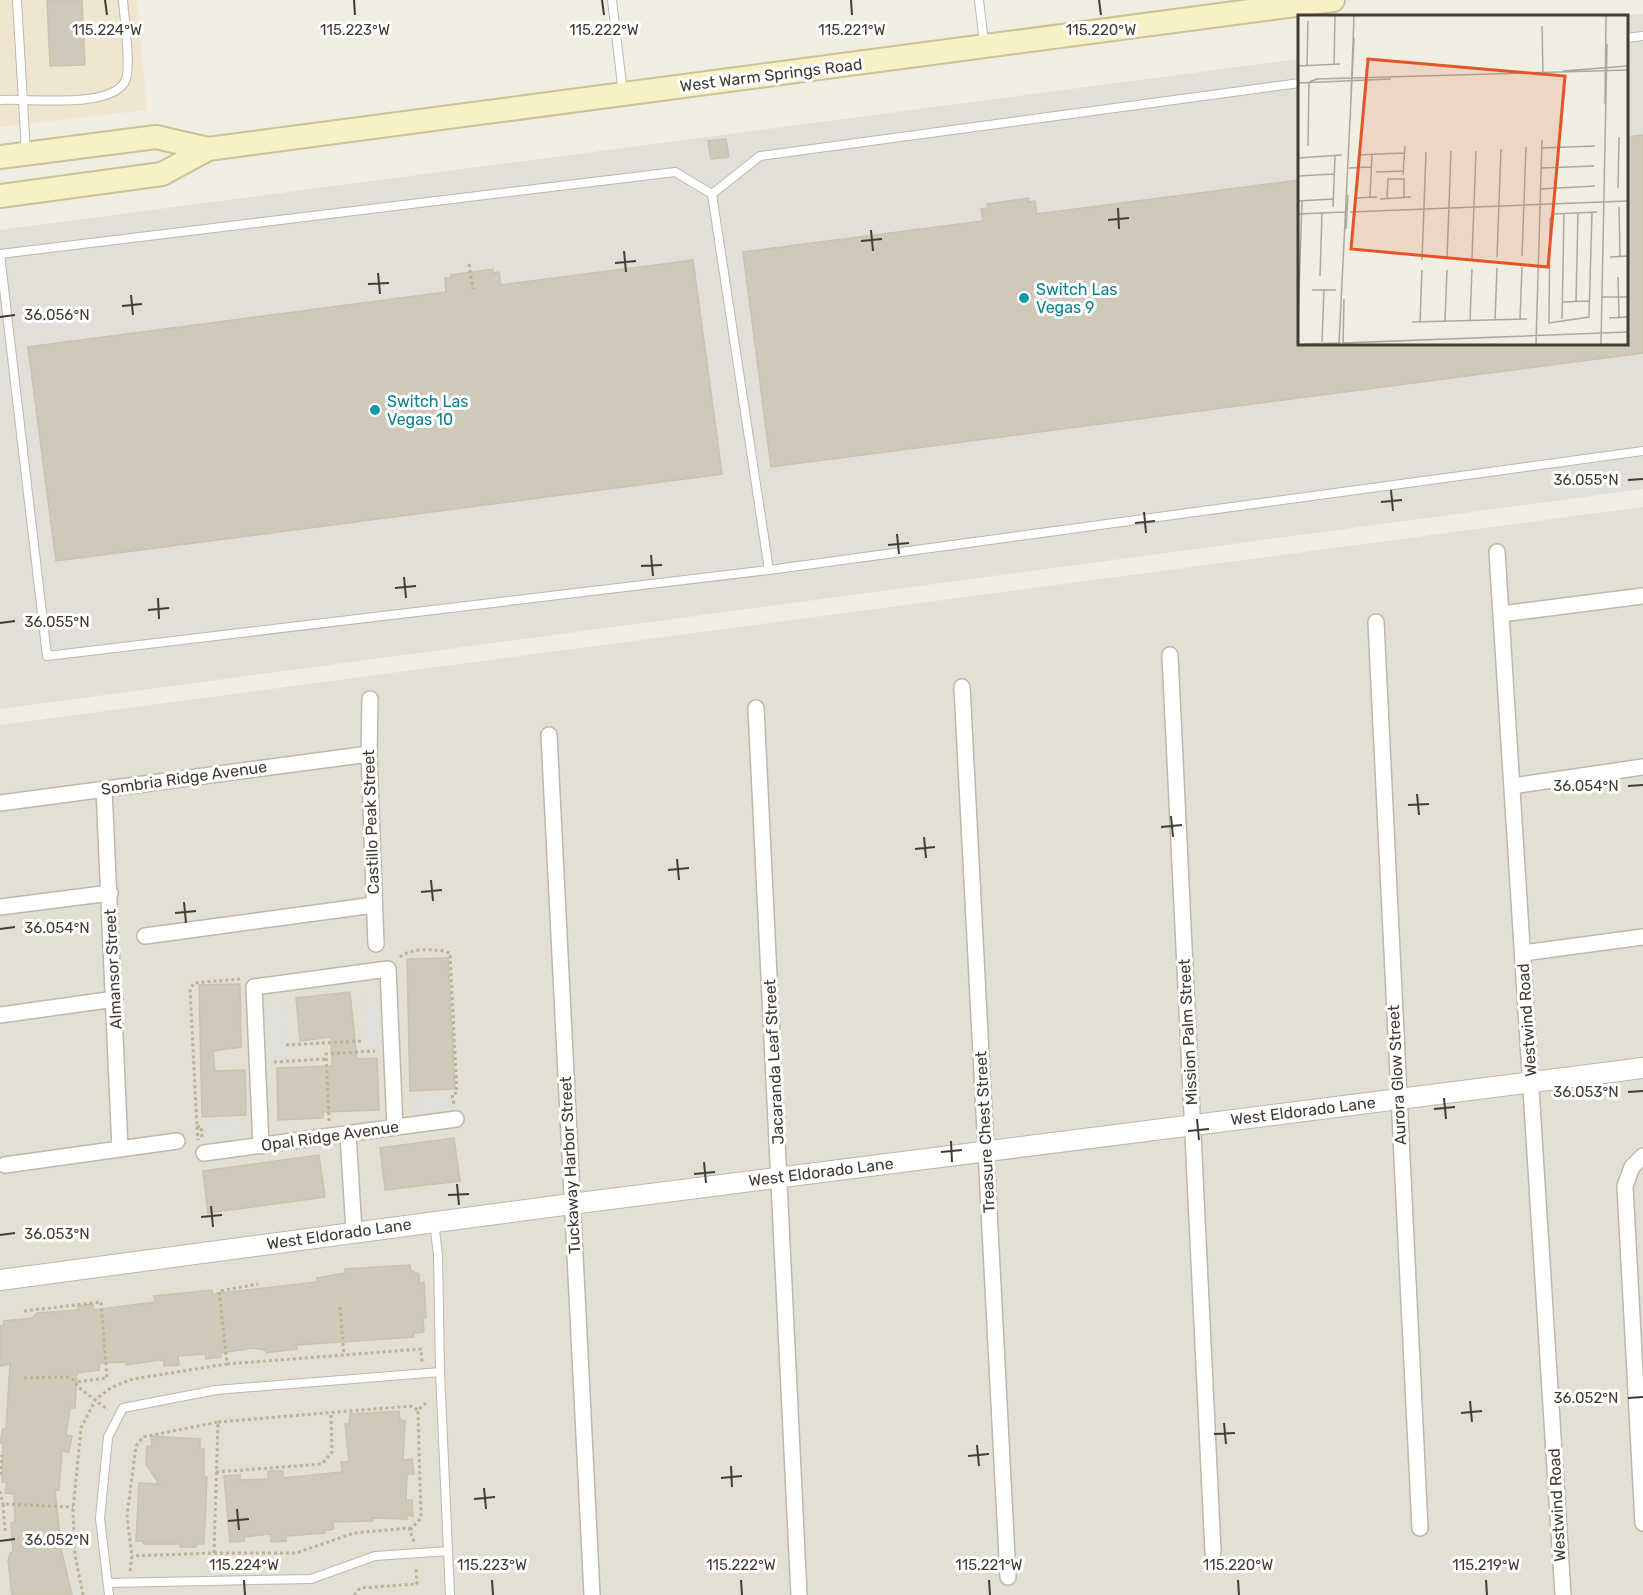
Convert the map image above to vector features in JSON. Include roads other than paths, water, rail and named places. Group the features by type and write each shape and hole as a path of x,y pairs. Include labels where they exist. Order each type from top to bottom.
{"main road":[{"name":"West Warm Springs Road","path":"0,157 156,137 208,149 1333,0"},
{"name":"West Warm Springs Road","path":"0,196 162,174 208,149"}],"street":[{"name":"Westwind Road","path":"1497,552 1563,1595"},
{"path":"1501,614 1643,596"},
{"name":"Aurora Glow Street","path":"1376,622 1420,1528"},
{"name":"Mission Palm Street","path":"1170,655 1212,1552"},
{"name":"Treasure Chest Street","path":"962,687 1008,1577"},
{"name":"Castillo Peak Street","path":"370,699 369,754 376,944"},
{"name":"Jacaranda Leaf Street","path":"756,708 799,1595"},
{"name":"Tuckaway Harbor Street","path":"549,735 592,1595"},
{"name":"Sombria Ridge Avenue","path":"0,803 369,754"},
{"path":"1512,786 1643,768"},
{"name":"Almansor Street","path":"104,789 116,999 120,1149"},
{"path":"0,907 110,893"},
{"path":"145,936 374,905"},
{"path":"1523,953 1643,937"},
{"path":"261,1146 254,987 388,969 395,1128"},
{"path":"0,1014 116,999"},
{"name":"West Eldorado Lane","path":"0,1280 780,1177 1643,1068"},
{"name":"Opal Ridge Avenue","path":"204,1154 456,1119"},
{"path":"348,1134 354,1232"},
{"path":"5,1165 177,1141"},
{"path":"1637,1161 1624,1186 1643,1523"}],"lane":[{"path":"17,0 26,153"},
{"path":"0,100 104,98 120,89 127,77 123,0"},
{"path":"612,0 624,95"},
{"path":"979,0 984,47"},
{"path":"1628,38 1643,36"},
{"path":"712,194 760,156 1298,82"},
{"path":"712,194 675,172 0,254 47,656 769,570 1643,451"},
{"path":"712,194 769,570"},
{"path":"434,1222 438,1255 440,1372 450,1595"},
{"path":"109,1595 100,1518 108,1437 123,1408 216,1390 440,1372"},
{"path":"108,1583 310,1579 375,1556 447,1551"}],"place":[{"name":"Switch Las Vegas 9","path":"1024,298"},
{"name":"Switch Las Vegas 10","path":"375,410"}]}
